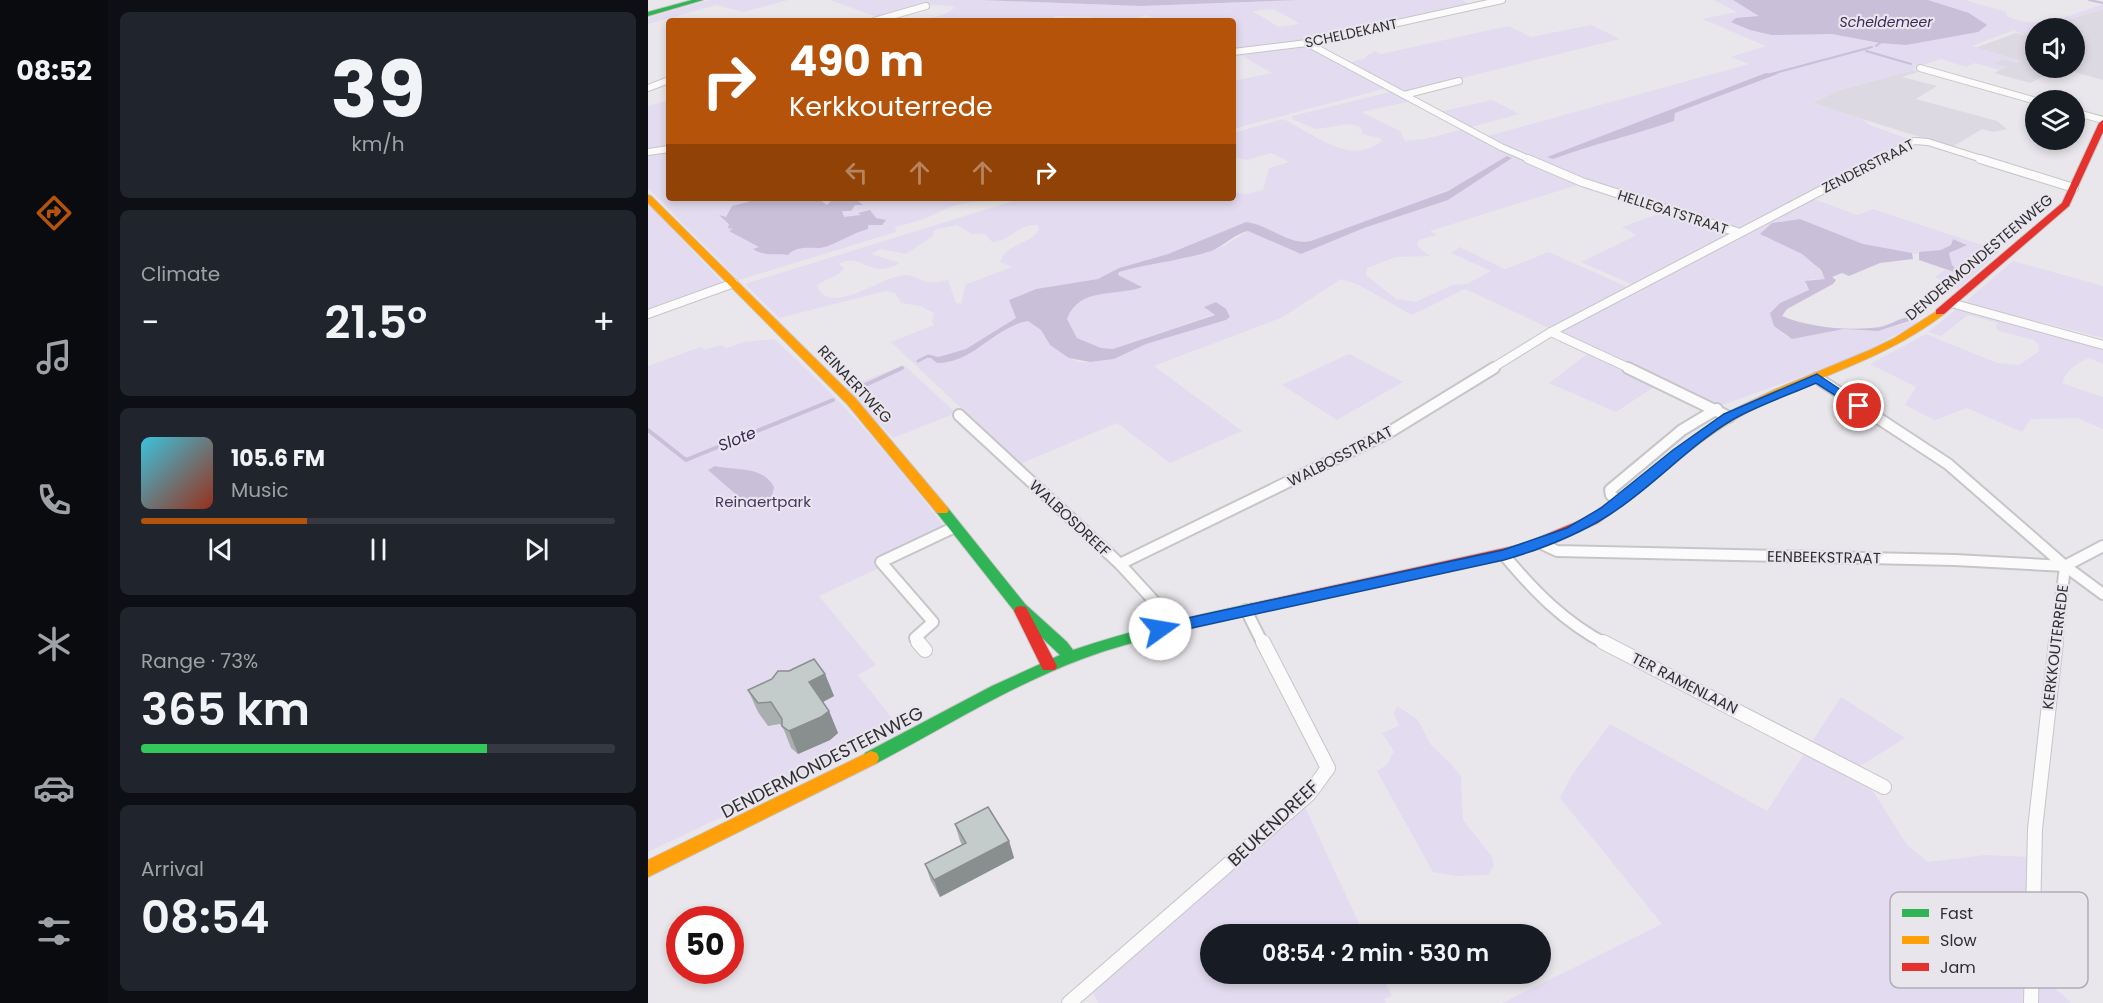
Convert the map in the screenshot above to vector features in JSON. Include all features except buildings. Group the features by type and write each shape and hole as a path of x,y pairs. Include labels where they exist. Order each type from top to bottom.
{"main road":[{"path":"648,7 673,0"},
{"path":"648,14 700,0"},
{"name":"DENDERMONDESTEENWEG","path":"648,869 848,770 1067,654 1176,625 1504,555 1542,544 1594,519 1678,453 1729,417 1907,338 2066,204 2103,122"},
{"name":"REINAERTWEG","path":"648,198 852,402 1020,608 1067,654"},
{"name":"REINAERTWEG","path":"1020,608 1032,638 1047,663"}],"street":[{"name":"SCHELDEKANT","path":"1236,52 1307,43 1502,0"},
{"path":"1456,2 1468,8"},
{"path":"884,18 926,6"},
{"name":"HELLEGATSTRAAT","path":"1307,43 1500,147 1582,182 1737,232"},
{"path":"1920,68 2025,98"},
{"path":"648,88 666,81"},
{"path":"1404,95 1460,81"},
{"path":"2085,116 2103,122"},
{"name":"ZENDERSTRAAT","path":"1737,232 1917,140 2074,188"},
{"path":"648,152 666,149"},
{"name":"HELLEGATSTRAAT","path":"1551,332 1737,232"},
{"path":"648,314 734,283"},
{"path":"1951,303 2103,345"},
{"path":"1551,332 1717,409 1729,417"},
{"name":"WALBOSSTRAAT","path":"1120,564 1388,433 1551,332"},
{"name":"KERKKOUTERREDE","path":"1817,378 1948,464 2065,566 2036,829 2034,892"},
{"path":"1618,501 1611,495 1610,490 1682,430 1717,409"},
{"name":"WALBOSDREEF","path":"959,415 1120,564 1176,625"},
{"path":"925,650 915,638 933,622 881,562 956,527"},
{"name":"EENBEEKSTRAAT","path":"1542,544 1557,551 1955,560 2065,566"},
{"path":"2103,546 2065,566 2103,594"},
{"name":"TER RAMENLAAN","path":"1504,555 1536,595 1557,614 1582,631 1884,787"},
{"name":"BEUKENDREEF","path":"1086,998 1309,794 1328,768 1246,610"},
{"name":"KERKKOUTERREDE","path":"2031,988 2031,1003"},
{"path":"1069,1003 1086,998"}],"shaded area":[{"path":"2103,9 2103,80 2085,75 2085,18 2074,18"},
{"path":"2016,33 2025,34 2025,78 2040,78 2030,83 1994,73 2006,67 1993,63 2003,59 2016,63 2019,60 1975,48"},
{"path":"1914,70 1918,72 1902,77 1937,86 1916,99 1997,121 2007,129 1994,132 1982,129 1952,147 1811,103 1840,90"}],"green space":[{"path":"710,0 788,0 743,12 716,5 648,24 648,18"},
{"path":"830,0 981,0 1141,6 1299,0 1462,0 1473,6 1301,43 1236,51 1236,18 1154,18 1147,15 1136,18 1055,16 1053,18 931,18 955,7 927,4 877,17","holes":["1274,9 1300,24 1279,27 1252,11"]},
{"path":"1713,0 1965,0 2006,12 2007,16 2025,21 2025,34 2022,35 2014,30 1972,46 2021,61 2016,63 2003,59 1994,63 2006,67 2000,70 1975,63 1966,67 1941,59 1914,68 1914,70 1840,90 1812,102 1862,119 1870,125 1908,139 1735,230 1584,181 1484,137 1749,64 1731,57 1766,46 1702,19 1737,12","holes":["1768,73 1777,75 1675,113 1674,119 1643,131 1548,157"]},
{"path":"2103,4 2103,9 2075,18 2062,18"},
{"path":"1591,25 1620,39 1406,92 1348,63 1366,58 1375,51 1381,54 1508,26 1531,37"},
{"path":"1305,45 1387,88 1236,128 1236,80 1272,73 1237,53"},
{"path":"1394,91 1412,101 1361,112 1400,131 1405,141 1425,139 1463,129 1581,184 1430,231 1437,235 1419,240 1417,246 1430,256 1396,257 1367,268 1366,275 1396,299 1416,302 1452,285 1467,284 1491,271 1451,253 1460,247 1505,269 1549,252 1629,288 1551,329 1465,289 1412,315 1357,284 1341,279 1283,317 1154,366 1242,431 1170,463 1117,423 1020,464 891,342 934,325 932,321 934,313 921,306 901,303 895,293 886,291 779,318 745,284 1013,201 1236,201 1236,192 1247,194 1263,190 1269,168 1289,162 1271,153 1247,160 1236,158 1236,132 1283,119 1331,145 1344,149 1370,148 1382,141 1380,138 1362,134 1361,127 1350,124 1316,129 1292,119 1292,116","holes":["1461,184 1448,200 1364,228 1301,254 1248,231 1224,246 1184,259 1119,272 1118,275 1122,280 1140,285 1098,294 1080,303 1067,319 1077,338 1101,348 1113,349 1215,314 1206,310 1229,313 1226,320 1146,344 1114,359 1077,362 1050,345 1041,330 1028,321 1010,327 978,349 933,359 967,349 1016,318 1009,300 1036,289 1098,279 1119,268 1168,254 1246,222 1303,242 1424,201","957,225 972,234 986,234 992,242 1004,239 1030,225 1037,225 1039,229 1031,238 1003,255 1000,262 1012,267 965,285 961,304 956,303 948,280 932,282 907,275 898,276 859,292 833,298 823,295 817,286 839,273 844,268 839,264 847,261 881,269 900,263 871,254 880,249 906,254 933,236 934,230"]},
{"path":"1492,100 1519,114 1468,128 1439,112"},
{"path":"666,101 666,148 648,150 648,106"},
{"path":"666,151 666,201 980,201 955,205 924,219 895,227 896,232 739,280 648,188 648,153"},
{"path":"1811,198 1857,215 1873,209 2000,251 1958,289 1935,277 1945,270 1954,272 1957,269 1950,263 1949,253 1967,244 1953,239 1951,245 1941,250 1912,254 1863,244 1800,219 1772,223 1765,238 1782,243 1800,253 1815,265 1826,280 1811,279 1805,284 1809,290 1780,303 1770,312 1782,334 1792,339 1844,329 1878,331 1917,320 1918,323 1848,360 1722,405 1710,400 1704,405 1657,385 1616,412 1549,383 1587,354 1551,337"},
{"path":"648,204 721,281 723,284 648,310"},
{"path":"1666,211 1727,232 1728,235 1633,285 1581,262 1637,235 1622,227"},
{"path":"2013,261 2103,286 2103,338 1964,303"},
{"path":"1958,308 2103,347 2103,364 2089,358 2069,371 2062,383 2103,397 2103,429 2077,418 2031,419 2022,432 1967,408 1935,420 1905,405 1916,387 1870,364 1926,334 1997,363 2019,365 2038,352 2039,346 2034,340 1999,331 1996,327 1998,323 1968,315 1941,336 1928,332"},
{"name":"Reinaertpark","path":"774,339 822,384 867,432 910,482 950,535 819,596 876,665 858,675 902,731 648,852 648,366 701,347 704,350 721,345 727,348 744,342"},
{"path":"1349,354 1403,382 1337,420 1282,385"},
{"path":"904,365 956,413 893,438 845,388"},
{"path":"1841,697 1905,738 1846,775 1873,791 1907,845 1928,862 1986,855 2027,857 2026,892 1890,892 1890,988 2023,988 2023,1003 1502,1003 1540,984 1551,984 1551,979 1662,924 1560,798 1572,775 1610,724 1767,811"},
{"path":"1397,706 1418,720 1431,745 1461,777 1463,820 1492,857 1494,866 1488,875 1456,876 1433,872 1377,771 1387,765 1394,751 1382,733 1399,726 1394,713"},
{"path":"1304,805 1359,924 1200,924 1200,984 1386,984 1392,996 1384,999 1386,1003 1098,1003 1093,992"},
{"path":"2038,988 2054,988 2072,1003 2038,1003"}],"water":[{"path":"981,0 1299,0 1141,6"},
{"name":"Scheldemeer","path":"1733,0 1928,0 1969,13 1987,25 1978,32 1906,45 1880,43 1832,34 1772,35 1750,30 1731,22 1736,18 1759,16"},
{"path":"1766,73 1778,74 1675,113 1674,121 1553,159 1547,157"},
{"path":"1507,156 1512,158 1448,200 1364,228 1301,254 1248,231 1211,251 1119,272 1118,275 1142,287 1090,297 1081,301 1067,319 1077,338 1101,348 1113,349 1215,315 1204,307 1216,302 1226,309 1230,317 1226,320 1146,344 1114,359 1090,362 1069,358 1050,345 1041,330 1028,321 1005,330 962,357 937,363 932,359 966,349 1016,318 1009,300 1036,289 1098,279 1119,268 1168,254 1246,222 1287,238 1303,242 1311,241 1448,191"},
{"path":"821,201 827,205 831,201 858,201 863,205 855,205 851,211 842,211 844,217 861,215 858,213 870,210 876,218 886,220 882,225 868,225 868,229 824,247 798,249 788,255 766,254 753,249 759,247 729,231 733,229 728,228 729,224 719,215 726,217 732,206 748,202"},
{"path":"1800,219 1863,244 1912,253 1913,259 1880,263 1849,276 1842,273 1832,277 1836,280 1833,284 1787,309 1782,316 1817,326 1856,329 1885,326 1908,317 1919,318 1878,331 1844,329 1792,339 1774,326 1770,313 1780,303 1809,290 1805,281 1825,279 1821,270 1802,254 1760,234 1772,223"},
{"path":"1953,239 1967,245 1949,253 1952,265 1958,271 1954,272 1919,260 1919,252 1941,250 1951,245"},
{"path":"715,466 748,470 763,475 774,487 771,501 754,510 708,470"}],"waterway":[{"path":"2089,0 2103,3"},
{"path":"1876,46 1880,43"},
{"path":"1771,74 1872,47"},
{"path":"1866,51 1911,64"},
{"name":"Slote","path":"918,361 928,356 940,359"},
{"name":"Slote","path":"861,387 902,368 900,369"},
{"name":"Slote","path":"648,430 686,460 833,400"}],"traffic: fast":[{"path":"648,14 700,0"},
{"path":"942,510 1020,608 1062,646 1069,657"},
{"path":"871,758 997,690 1076,655 1142,634 1254,608"}],"traffic: slow":[{"path":"648,198 852,402 942,510"},
{"path":"1643,483 1696,440 1740,411 1779,392 1875,353 1919,328 1940,312"},
{"path":"648,869 871,758"}],"traffic: jam":[{"path":"1940,312 2066,204 2103,123"},
{"path":"1254,608 1527,548 1593,520 1643,483"},
{"path":"1021,611 1049,666"}],"route":[{"path":"1160,629 1504,555 1542,544 1572,531 1606,511 1714,426 1745,408 1817,378 1859,406"}]}
